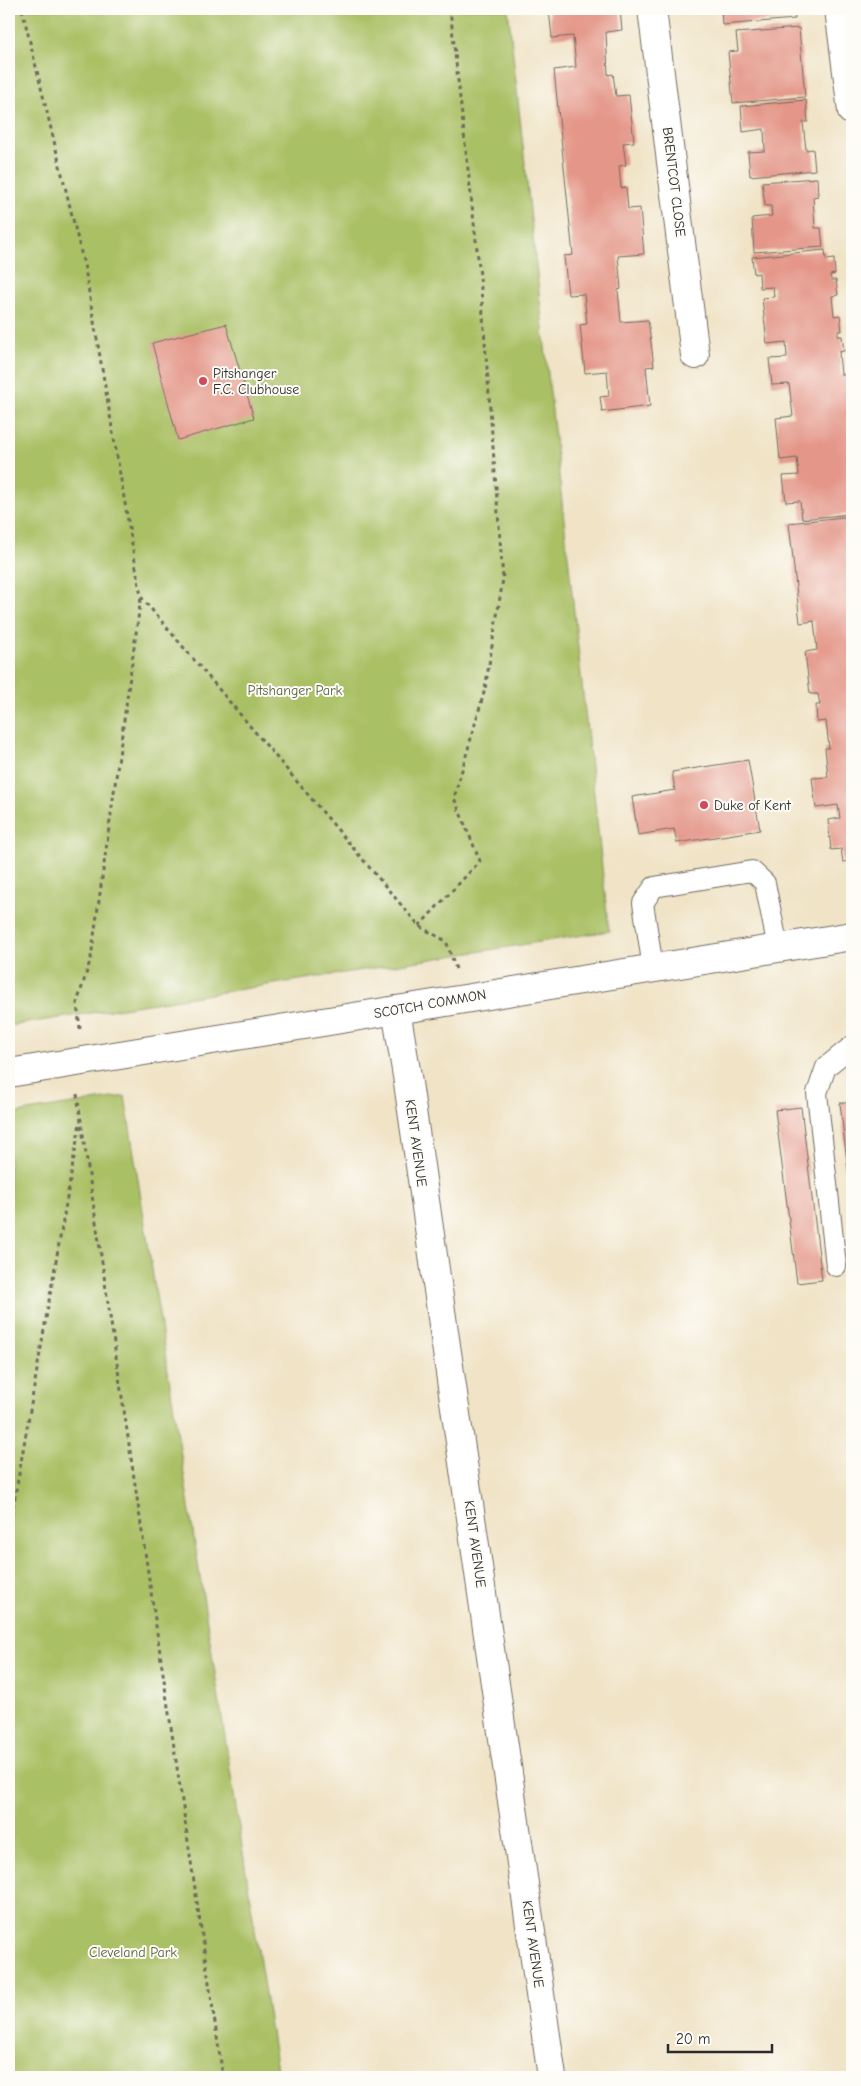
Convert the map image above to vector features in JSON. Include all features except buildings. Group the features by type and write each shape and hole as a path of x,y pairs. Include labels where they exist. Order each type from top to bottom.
{"street":[{"name":"BRENTCOT CLOSE","path":"652,9 695,355"},
{"path":"839,9 852,111"},
{"name":"SCOTCH COMMON","path":"9,1072 852,936"},
{"name":"KENT AVENUE","path":"396,1010 552,2077"}],"lane":[{"path":"653,968 643,903 654,887 752,871 765,883 778,948"},
{"path":"836,1266 817,1094 826,1068 852,1046"}],"path":[{"path":"22,9 85,269 141,597 91,958 77,1003"},
{"path":"419,926 480,861 454,798 485,689 503,579 480,276 450,9"},
{"path":"141,597 419,926 446,941 458,976"},
{"path":"77,1094 223,2077"},
{"path":"9,1531 80,1120"}],"green space":[{"name":"Pitshanger Park","path":"9,9 508,9 609,931 9,1026"},
{"name":"Cleveland Park","path":"125,1096 278,2077 9,2077 9,1116 27,1111"}],"place":[{"name":"Pitshanger F.C. Clubhouse","path":"203,381"},
{"name":"Duke of Kent","path":"704,805"}]}
